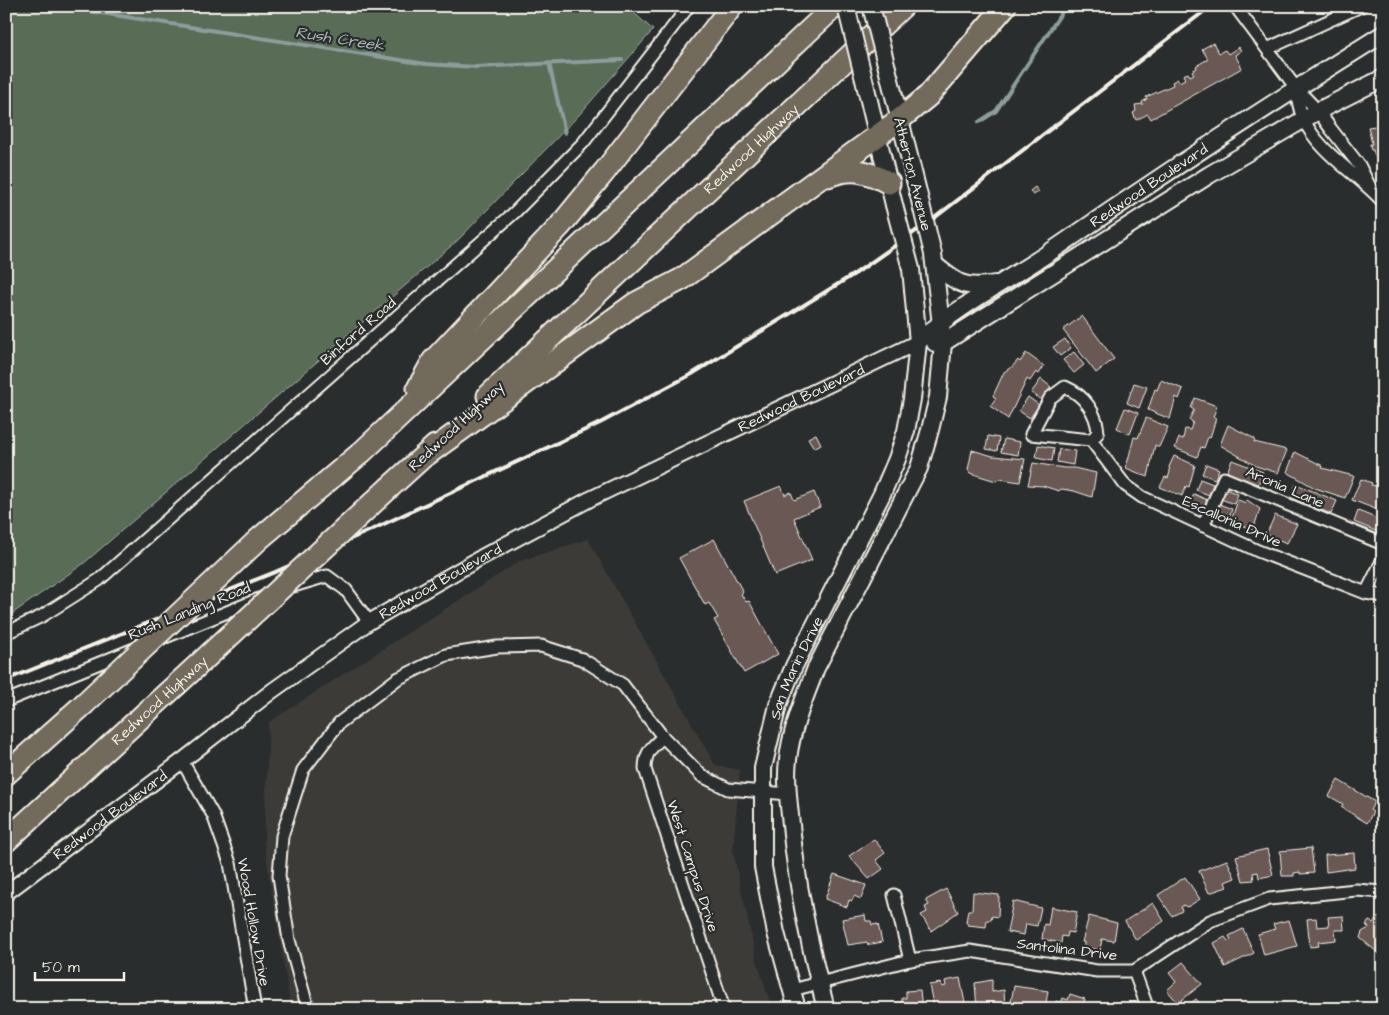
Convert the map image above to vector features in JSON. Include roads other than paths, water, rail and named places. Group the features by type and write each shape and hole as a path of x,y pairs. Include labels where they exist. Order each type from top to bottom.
{"highway":[{"path":"407,408 433,361 476,318 560,226 648,117 732,6"},
{"path":"6,774 83,705 259,539 362,452 835,6"},
{"name":"Redwood Highway","path":"6,841 426,454 903,6"},
{"path":"426,454 636,303 682,279 899,120 928,96 1004,6"},
{"path":"820,178 852,169 874,175 889,183"}],"main road":[{"name":"Atherton Avenue","path":"846,6 876,135 911,269 918,342"},
{"name":"Atherton Avenue","path":"871,6 934,259 943,343"},
{"name":"Redwood Boulevard","path":"918,342 942,320 1005,282 1296,88 1383,34"},
{"name":"Redwood Boulevard","path":"918,342 943,343 1209,175 1318,111 1383,78"},
{"path":"934,259 958,284 975,287 1005,282"},
{"name":"San Marin Drive","path":"797,1009 776,933 763,867 763,768 767,743 784,689 808,637 882,494 897,459 912,399 918,342"},
{"name":"San Marin Drive","path":"826,1009 800,897 788,794 788,760 803,702 816,668 918,468 938,397 943,343"}],"street":[{"name":"Binford Road","path":"6,633 42,616 99,580 516,212 583,143 689,6"},
{"path":"1235,6 1296,88 1318,111 1383,202"},
{"path":"1267,49 1361,6"},
{"path":"1296,88 1303,120 1312,134 1349,172 1372,189"},
{"name":"Redwood Boulevard","path":"6,893 272,691 369,622 466,566 590,499 918,342"},
{"path":"1065,387 1078,392 1097,419 1098,433 1091,440 1082,439 1031,434 1050,398 1065,387"},
{"name":"Escallonia Drive","path":"1091,440 1125,485 1142,497 1258,551 1366,593 1383,596"},
{"name":"Aronia Lane","path":"1203,526 1224,478 1383,544"},
{"path":"1366,593 1383,559"},
{"name":"Rush Landing Road","path":"6,701 306,580 327,576 346,590 369,622"},
{"path":"308,1009 289,940 279,876 282,836 303,770 339,723 398,679 446,655 497,647 541,646 582,659 622,686 663,737 702,776 728,789 788,794"},
{"name":"West Campus Drive","path":"663,737 649,750 645,758 645,769 724,1009"},
{"name":"Wood Hollow Drive","path":"182,761 213,815 230,863 255,1009"},
{"name":"Santolina Drive","path":"792,990 910,960 970,951 1097,971 1134,971 1210,921 1269,899 1356,890 1383,892"},
{"path":"894,895 910,960"},
{"path":"1134,971 1148,1009"}],"waterway":[{"name":"Rush Creek","path":"57,6 426,64 476,67 622,60"},
{"name":"Rush Creek","path":"979,122 996,111 1066,6"},
{"path":"549,63 565,133"}],"railway":[{"path":"6,680 275,572 371,530 600,423 692,374 856,273 933,219 1211,6"}]}
